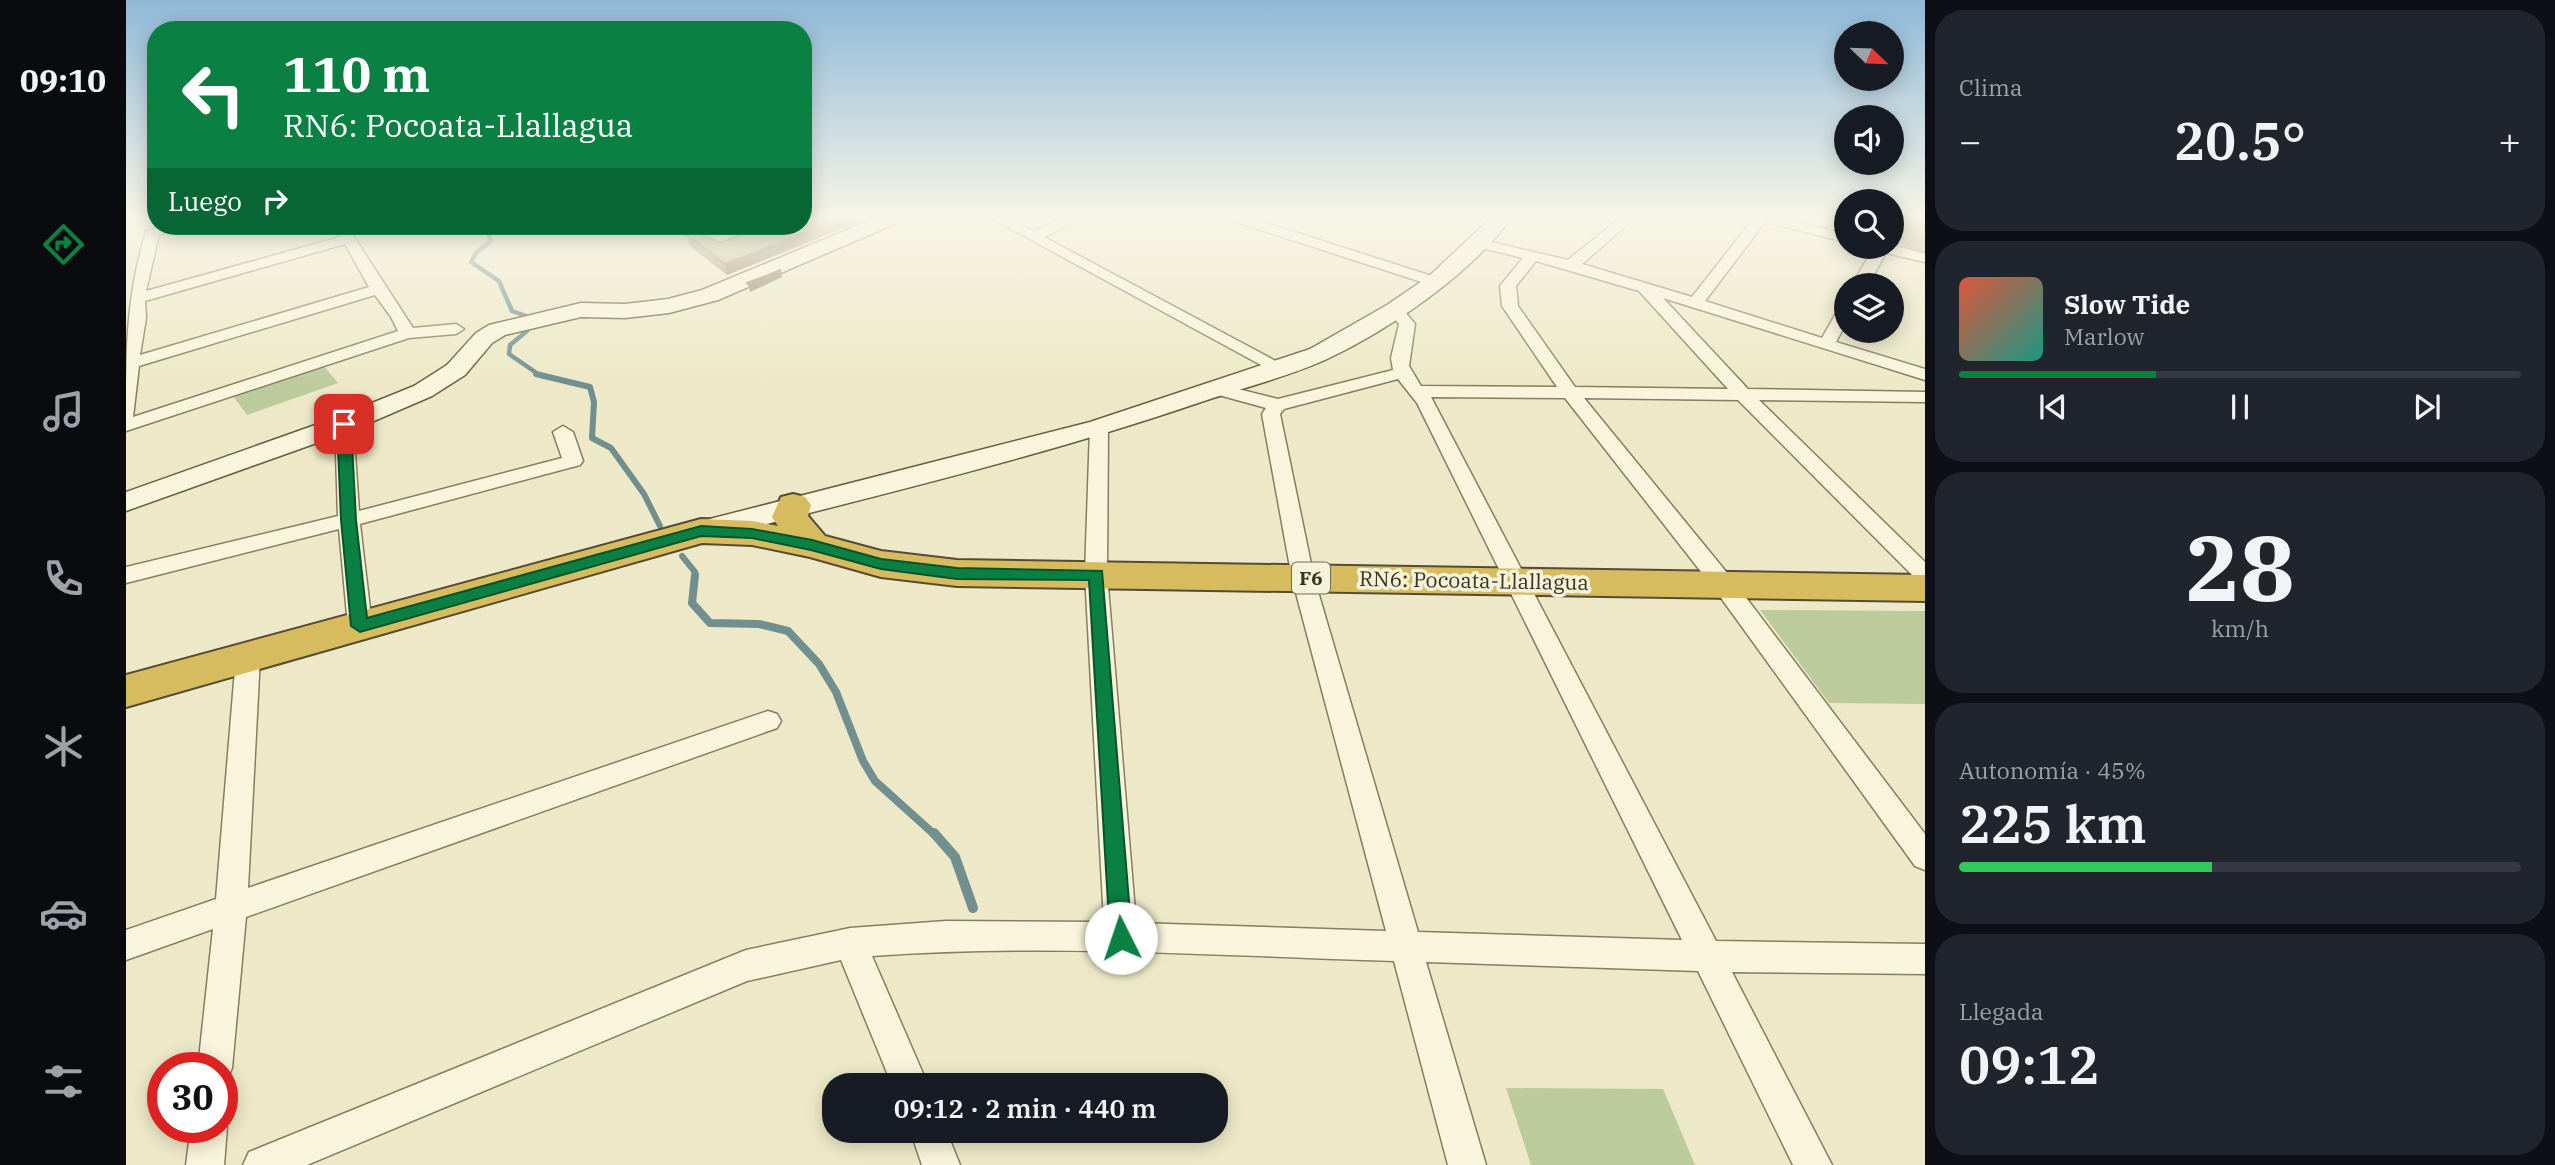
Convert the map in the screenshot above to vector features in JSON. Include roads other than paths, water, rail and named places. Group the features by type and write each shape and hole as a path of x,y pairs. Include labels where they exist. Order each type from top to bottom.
{"highway":[{"path":"793,505 790,517 812,545"},
{"name":"RN6: Pocoata-Llallagua","path":"126,691 701,531 752,533 812,545 881,564 957,573 1925,588"}],"street":[{"path":"141,272 137,298 138,318 130,352 126,413 407,333 456,329"},
{"path":"137,298 217,272"},
{"path":"368,272 399,316 407,333"},
{"path":"126,502 344,424 423,391 456,370 484,338 497,330 581,310 625,311 669,306 710,295 763,272"},
{"path":"1102,272 1278,367"},
{"path":"1406,272 1436,282"},
{"path":"701,531 793,505 1099,428 1318,354 1395,310 1446,272"},
{"path":"1519,272 1508,286 1510,306 1570,393 1724,585 1925,857"},
{"path":"1595,272 1925,375"},
{"path":"1694,305 1720,272"},
{"path":"1644,287 1743,396 1925,575"},
{"path":"130,352 378,289"},
{"path":"1395,310 1407,324 1397,361 1409,382 1425,401 1813,1165"},
{"path":"1826,345 1834,331"},
{"path":"1903,368 1925,388"},
{"path":"1214,388 1278,405 1409,382 1570,393 1925,397"},
{"path":"1278,405 1271,415 1303,578 1467,1165"},
{"path":"344,424 349,520 360,626"},
{"path":"1099,428 1096,574 1121,938"},
{"path":"126,575 349,520 573,460 563,432"},
{"path":"217,1052 231,910 247,657"},
{"path":"126,945 768,721"},
{"path":"262,1165 746,966 850,943 946,936 1121,938 1925,960"},
{"path":"850,943 905,1073"},
{"path":"205,1165 207,1143"},
{"path":"933,1143 941,1165"}],"waterway":[{"path":"486,272 499,281 512,311 526,316 527,331 510,345 509,354 539,375"},
{"path":"539,375 590,387 594,402 592,438 611,448 644,494 660,526"},
{"path":"682,556 695,575"},
{"path":"695,575 692,603 710,623 759,624 788,631 819,664 836,692 863,761 875,781 935,835"},
{"path":"934,833 955,857 973,908"}]}
